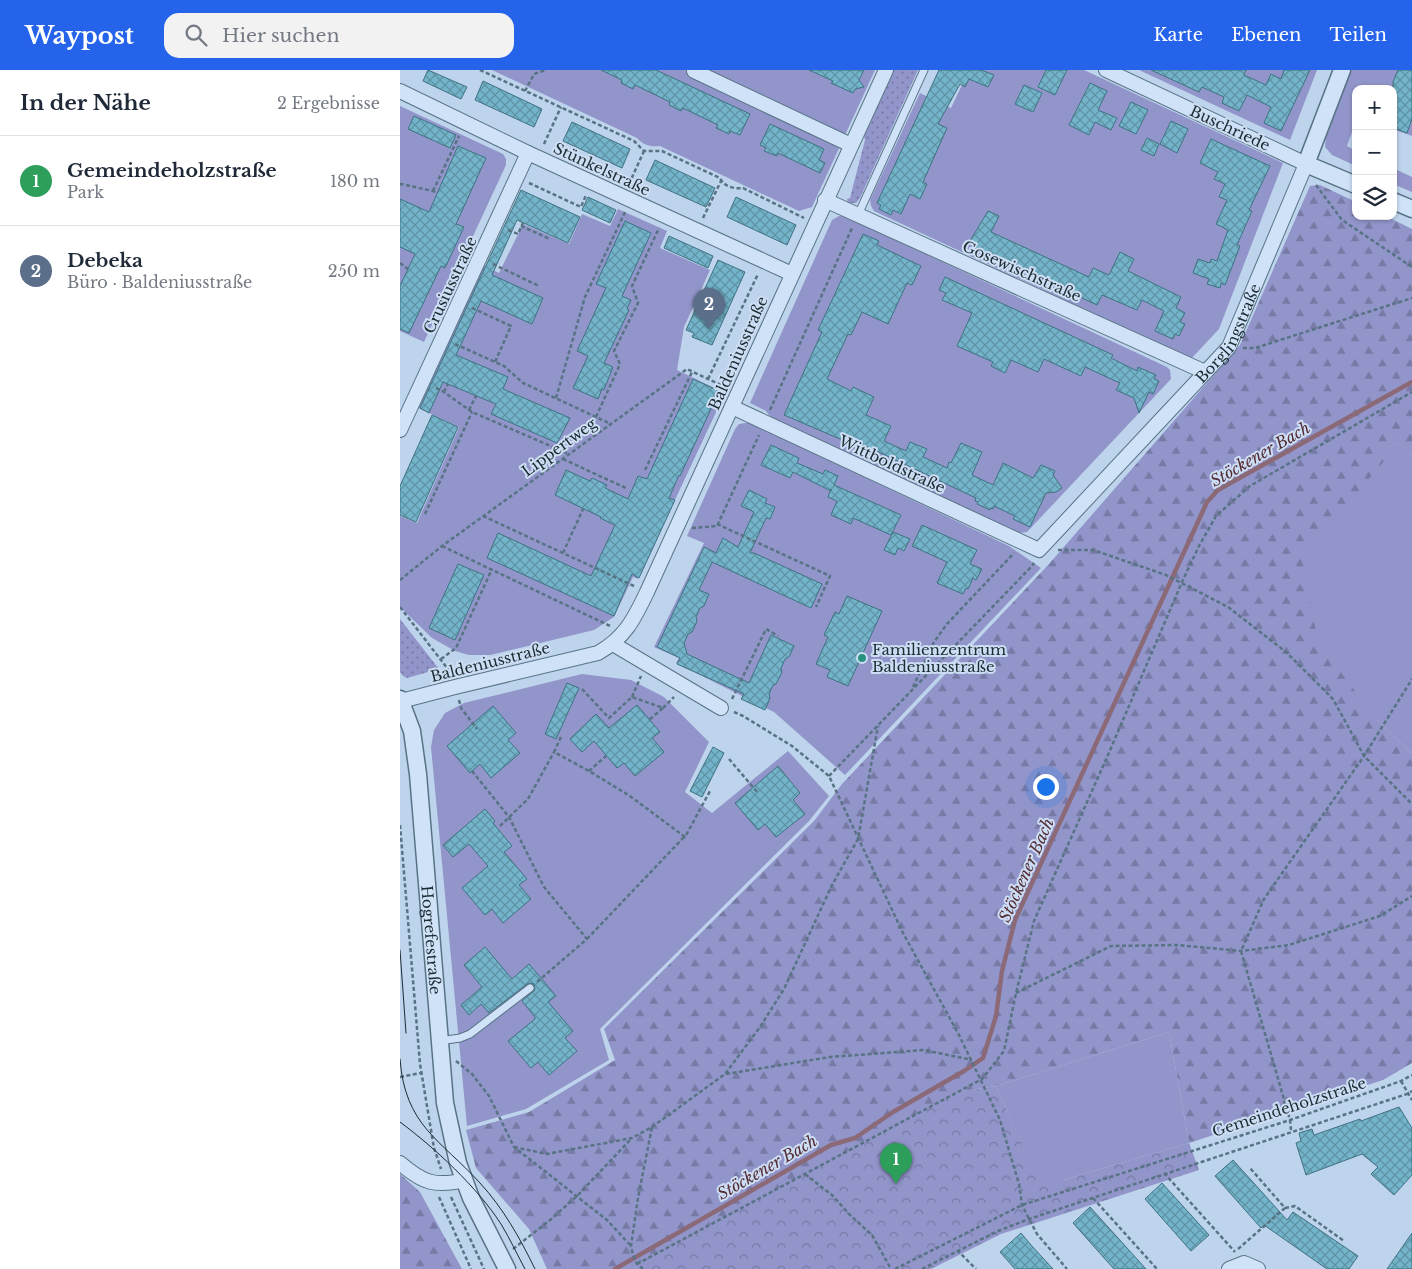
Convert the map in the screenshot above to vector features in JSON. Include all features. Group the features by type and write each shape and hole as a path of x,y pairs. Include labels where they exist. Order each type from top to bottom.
{"street":[{"name":"Baldeniusstraße","path":"401,700 598,653 613,644 624,632 639,609 647,592 886,70"},
{"name":"Buschriede","path":"1106,70 1306,164 1352,183"},
{"name":"Borglingstraße","path":"1039,550 1229,346 1306,164 1342,70"},
{"path":"694,71 851,145"},
{"name":"Stünkelstraße","path":"400,91 533,155 792,274"},
{"name":"Crusiusstraße","path":"400,430 517,178 533,155"},
{"name":"Gosewischstraße","path":"825,200 1205,372"},
{"path":"1397,203 1412,209"},
{"name":"Wittboldstraße","path":"732,408 1039,550"},
{"path":"613,644 724,709"},
{"name":"Hogrefestraße","path":"401,700 412,731 418,774 441,1063 451,1136 480,1219 506,1269"},
{"path":"400,1163 414,1176 440,1184 465,1180"},
{"path":"1229,1269 1239,1257 1258,1269"}],"lane":[{"path":"858,215 924,70"},
{"path":"439,1041 460,1038 470,1034 530,988"}],"path":[{"path":"480,70 634,141 644,151 662,151 720,178 721,181 734,189 742,188 815,223"},
{"path":"525,91 534,74 546,70"},
{"path":"533,155 561,107"},
{"path":"433,191 466,122"},
{"path":"556,398 585,297 627,198 644,151"},
{"path":"1306,164 1315,183 1342,220 1412,267"},
{"path":"517,178 581,207 592,182"},
{"path":"698,230 721,181"},
{"path":"400,185 437,193"},
{"path":"596,417 620,364 614,352 638,303 632,286 664,215"},
{"path":"676,529 716,526 858,215"},
{"path":"496,224 518,234 522,224 550,238"},
{"path":"480,258 539,286"},
{"path":"708,379 764,261"},
{"path":"400,263 408,269"},
{"path":"1229,346 1255,348 1412,298"},
{"path":"460,302 511,326 495,362"},
{"path":"443,338 504,366 523,382 611,424"},
{"name":"Lippertweg","path":"400,580 442,546 687,369 692,371"},
{"path":"645,470 692,371 738,393"},
{"path":"423,382 444,392 470,411 569,454"},
{"path":"444,392 448,384"},
{"path":"638,1264 982,1079 1004,1051 1034,921 1182,582 1216,516 1250,486 1412,392"},
{"path":"426,514 476,396"},
{"path":"562,459 628,489"},
{"path":"562,553 583,508"},
{"path":"483,516 647,592"},
{"path":"717,524 830,576 816,606"},
{"path":"912,690 930,650 947,624 1023,543"},
{"path":"442,546 624,632"},
{"path":"829,776 1032,566 1039,550 1093,550 1182,582 1228,607 1286,652 1333,699 1364,756 1412,804"},
{"path":"441,659 456,648 492,569"},
{"path":"400,607 452,673 461,708 477,729"},
{"path":"778,636 766,630 724,709 743,716 792,746 829,776 903,933 982,1079 1000,1120 1019,1184 1022,1205 1037,1234 1067,1269"},
{"path":"582,688 609,718 632,697 646,663"},
{"path":"1291,1131 1290,1120 1241,951 1264,899 1364,756 1412,679"},
{"path":"632,697 663,708 650,720"},
{"path":"531,1234 577,1196 632,1138 652,1127 724,1074 760,1026 784,989 832,885 858,839 878,726"},
{"path":"500,826 528,799 561,737"},
{"path":"554,752 630,796 684,837"},
{"path":"589,771 606,756"},
{"path":"729,759 758,793"},
{"path":"472,771 509,818 544,887 587,940"},
{"path":"530,988 587,940 684,837 710,791"},
{"path":"400,825 421,1073 442,1206 471,1269"},
{"path":"1016,993 1111,946 1176,945 1241,951 1290,945 1380,916 1412,896"},
{"path":"724,1074 830,1057 924,1050 972,1060"},
{"path":"441,1063 456,1061 472,1074 489,1096 514,1147 607,1220 631,1246"},
{"path":"400,1077 421,1073"},
{"name":"Gemeindeholzstraße","path":"895,1269 1022,1205 1290,1120 1412,1075"},
{"path":"1400,1081 1412,1100"},
{"path":"922,1269 998,1231 1029,1219 1412,1091"},
{"path":"643,1269 635,1260 631,1246 652,1127"},
{"path":"514,1147 547,1154 632,1138"},
{"path":"1250,1168 1285,1208"},
{"path":"1164,1173 1239,1257 1285,1208 1295,1206 1344,1241"},
{"path":"805,1174 833,1196 872,1236 891,1269"},
{"path":"440,1184 482,1268"},
{"path":"1093,1198 1157,1269"},
{"path":"958,1250 976,1269"},
{"path":"638,1264 638,1269"}],"green space":[{"path":"492,70 875,70 812,207 799,211 660,146 644,144 637,138"},
{"path":"891,70 918,70 860,198 856,203 848,203 847,199 850,198 865,140 863,133"},
{"path":"969,70 1084,70 1283,163 1219,329 1191,359 874,211 870,200 920,93 951,108"},
{"path":"1139,70 1317,70 1290,140"},
{"path":"1351,70 1412,70 1412,136 1397,130 1397,85 1352,85 1352,132 1347,146 1352,149 1352,164 1332,155 1325,147 1326,137"},
{"path":"400,106 503,154 506,159 506,165 424,342 400,331"},
{"path":"1397,170 1412,177 1412,192 1397,186"},
{"path":"1320,185 1352,200 1352,220 1394,220 1412,229 1412,456 1398,443 1376,719 1412,754 1412,1063 1383,1080 1189,1143 1169,1032 996,1086 962,1091 636,1266 635,1269 547,1269 529,1229 476,1168 466,1130 529,1112 615,1060 604,1029 814,821 842,784 1049,564 1240,345 1310,186"},
{"path":"618,209 667,231 660,248 710,270 684,327 677,370 725,393 638,579 633,577 614,617 594,630 490,655 469,655 455,651 432,638 400,607 400,516 417,523 459,427 416,407 480,264 499,273 523,224 569,244 582,214 610,226"},
{"path":"839,216 844,216 1167,367 1170,370 1171,379 1027,532 1020,533 771,418 766,411 750,403 832,220"},
{"path":"750,423 1009,546 1041,568 845,775 774,712 676,663 679,658 654,647 704,543 687,536 735,429 739,424"},
{"path":"1399,443 1412,456 1412,754 1376,719 1318,642 1302,559"},
{"path":"400,619 439,669 407,678 403,676 400,672"},
{"path":"582,674 631,680 664,697 709,742 685,792 712,813 788,751 829,796 809,821 600,1029 609,1060 526,1109 467,1126 431,747 434,730 445,713 464,703"},
{"path":"1169,1032 1189,1143 1063,1180 1044,1181 1036,1176 996,1086"},
{"path":"996,1086 1036,1175 1063,1180 1189,1143 1199,1170 1001,1234 931,1269 635,1269 637,1264 950,1096 962,1091"},
{"path":"400,1174 420,1192 462,1269 400,1269"}],"building":[{"path":"428,70 467,87 461,99 423,81"},
{"path":"601,70 656,70 750,114 740,135 730,131 729,134 716,128 718,125 683,108 681,111 669,105 670,102 635,85 633,89 621,83 622,80"},
{"path":"809,70 864,70 859,80 864,87 855,89 853,93"},
{"path":"939,70 981,70 994,75 988,87 969,79 965,87 960,84 938,124 947,128 923,182 927,184 920,199 910,194 901,214 893,210 891,215 879,209 881,205 877,203"},
{"path":"1046,70 1067,70 1055,95 1038,87"},
{"path":"1151,70 1246,70 1244,75 1266,85 1271,74 1281,79 1284,70 1310,70 1281,131 1264,123 1271,107 1247,95 1239,111 1222,103 1224,97 1202,87 1199,92"},
{"path":"1398,70 1412,70 1412,119 1407,133 1397,129 1397,85 1393,85"},
{"path":"483,81 542,109 534,127 475,100"},
{"path":"1090,83 1107,91 1098,110 1117,118 1111,130 1095,122 1089,135 1069,125"},
{"path":"1024,85 1042,93 1033,112 1015,104"},
{"path":"1131,102 1148,110 1136,134 1119,126"},
{"path":"414,116 456,135 450,148 408,129"},
{"path":"1171,121 1188,129 1177,153 1160,144"},
{"path":"572,122 630,149 622,168 563,141"},
{"path":"770,124 824,149 819,160 825,163 820,173 778,153 777,156 764,151 766,148 760,145"},
{"path":"1147,138 1159,144 1154,156 1141,150"},
{"path":"1211,139 1270,166 1249,210 1252,211 1237,245 1240,246 1225,285 1221,283 1220,288 1207,284 1209,279 1193,273 1198,259 1210,263 1211,259 1217,261 1228,230 1216,224 1227,200 1219,197 1225,184 1214,179 1218,172 1200,163"},
{"path":"458,146 486,158 456,224 464,227 445,268 441,266 409,333 400,329 400,286 415,254 400,247 400,199 429,212"},
{"path":"655,160 715,188 706,207 646,180"},
{"path":"521,190 580,217 568,243 517,220 492,275 543,298 532,324 481,301 456,355 508,377 503,389 570,418 557,443 491,414 496,404 443,382 429,413 420,408"},
{"path":"588,197 616,210 610,223 582,210"},
{"path":"736,197 796,225 787,245 727,217"},
{"path":"988,211 999,216 991,232 1089,277 1093,268 1109,275 1120,252 1134,259 1128,271 1181,297 1176,308 1185,313 1180,322 1185,324 1179,336 1175,334 1173,339 1155,331 1164,311 1142,300 1137,310 1102,295 1097,305 973,247 975,243 970,241"},
{"path":"625,221 651,233 622,296 631,300 627,309 629,310 604,363 613,367 604,390 602,389 598,399 573,388 588,356 577,351 606,288 596,284"},
{"path":"863,234 879,241 877,245 921,266 912,285 907,283 888,324 862,312 851,335 848,334 827,379 851,391 853,387 874,397 866,415 891,426 884,441 906,451 910,442 927,449 923,457 947,468 961,443 982,452 972,475 993,485 1003,463 1033,478 1041,465 1055,471 1053,475 1062,488 1056,492 1046,493 1030,527 1013,519 1015,516 994,506 990,510 977,504 976,498 849,438 847,442 784,415 822,332 818,330"},
{"path":"669,236 713,256 708,268 664,248"},
{"path":"718,260 745,272 712,345 692,337 694,333 686,330"},
{"path":"945,277 1113,355 1111,358 1137,371 1138,367 1156,375 1154,379 1159,381 1153,394 1149,392 1139,413 1134,398 1116,390 1120,383 1085,367 1081,376 1044,359 1038,372 1011,360 1005,373 991,366 993,362 957,346 972,313 942,300 946,293 939,290"},
{"path":"693,379 717,390 713,400 715,400 669,498 675,500 639,578 632,574 614,616 487,558 498,533 591,576 615,525 555,495 566,470 590,481 592,478 607,485 605,488 628,499 638,476 647,479"},
{"path":"432,415 458,427 416,522 400,515 400,486"},
{"path":"771,445 799,458 797,463 823,474 825,470 838,476 834,485 901,515 891,535 853,518 851,524 831,515 837,501 828,497 830,491 793,472 790,478 761,465"},
{"path":"749,490 767,499 765,503 775,507 770,519 766,518 750,553 754,553 822,584 811,608 712,562 699,590 709,594 704,606 700,608 692,632 688,634 684,643 687,654 749,683 771,635 794,646 789,657 785,659 781,668 782,672 776,684 773,685 765,710 741,699 744,694 677,664 680,658 657,647 704,547 716,553 723,538 738,547 754,512 741,506"},
{"path":"922,525 977,550 970,564 982,569 976,580 973,578 968,589 966,588 963,594 937,583 947,562 912,546"},
{"path":"893,532 910,539 904,551 898,548 895,555 884,550"},
{"path":"458,564 484,575 455,640 429,628"},
{"path":"847,596 882,611 848,686 827,677 830,670 816,664 828,637 824,635 835,612 839,614"},
{"path":"567,683 579,688 556,739 545,734"},
{"path":"637,705 660,732 652,738 664,752 635,776 624,763 617,768 594,741 582,752 570,739 596,714 609,728"},
{"path":"493,706 516,733 508,740 520,753 491,778 480,764 470,773 447,746"},
{"path":"713,747 724,753 702,797 690,791"},
{"path":"778,766 800,793 793,800 805,814 776,837 765,824 758,830 735,803"},
{"path":"485,809 495,821 493,823 512,846 504,852 527,879 519,885 531,899 503,923 492,909 485,915 462,888 488,866 469,844 453,857 443,845"},
{"path":"485,947 512,979 529,964 556,996 548,1002 573,1031 565,1038 577,1051 549,1075 538,1062 531,1068 508,1041 535,1019 522,1001 535,990 534,984 527,984 489,1013 481,1004 469,1015 461,1005 482,987 464,965"},
{"path":"1399,1107 1412,1128 1412,1175 1394,1195 1371,1174 1378,1167 1362,1154 1306,1175 1296,1143 1301,1141 1299,1133 1312,1129 1314,1135"},
{"path":"1233,1160 1287,1220 1293,1212 1358,1256 1349,1269 1327,1269 1264,1225 1261,1228 1215,1176"},
{"path":"1162,1183 1209,1235 1191,1251 1145,1199"},
{"path":"1090,1207 1146,1269 1114,1269 1073,1223"},
{"path":"1021,1233 1053,1269 1015,1269 1000,1252"},
{"path":"1412,1233 1412,1269 1387,1269"}],"waterway":[{"name":"Stöckener Bach","path":"615,1269 831,1145 855,1138 893,1112 983,1058 996,1016 1002,971 1015,920 1207,502 1218,490 1412,382"}],"tram line":[{"path":"400,950 406,1033"},
{"path":"400,1059 403,1082 417,1116 438,1142 480,1183 504,1213 535,1269"},
{"path":"400,1122 441,1156 480,1196 501,1224 525,1269"}],"place":[{"name":"Debeka","path":"709,329"},
{"name":"Familienzentrum Baldeniusstraße","path":"862,658"},
{"name":"Gemeindeholzstraße","path":"896,1184"}]}
